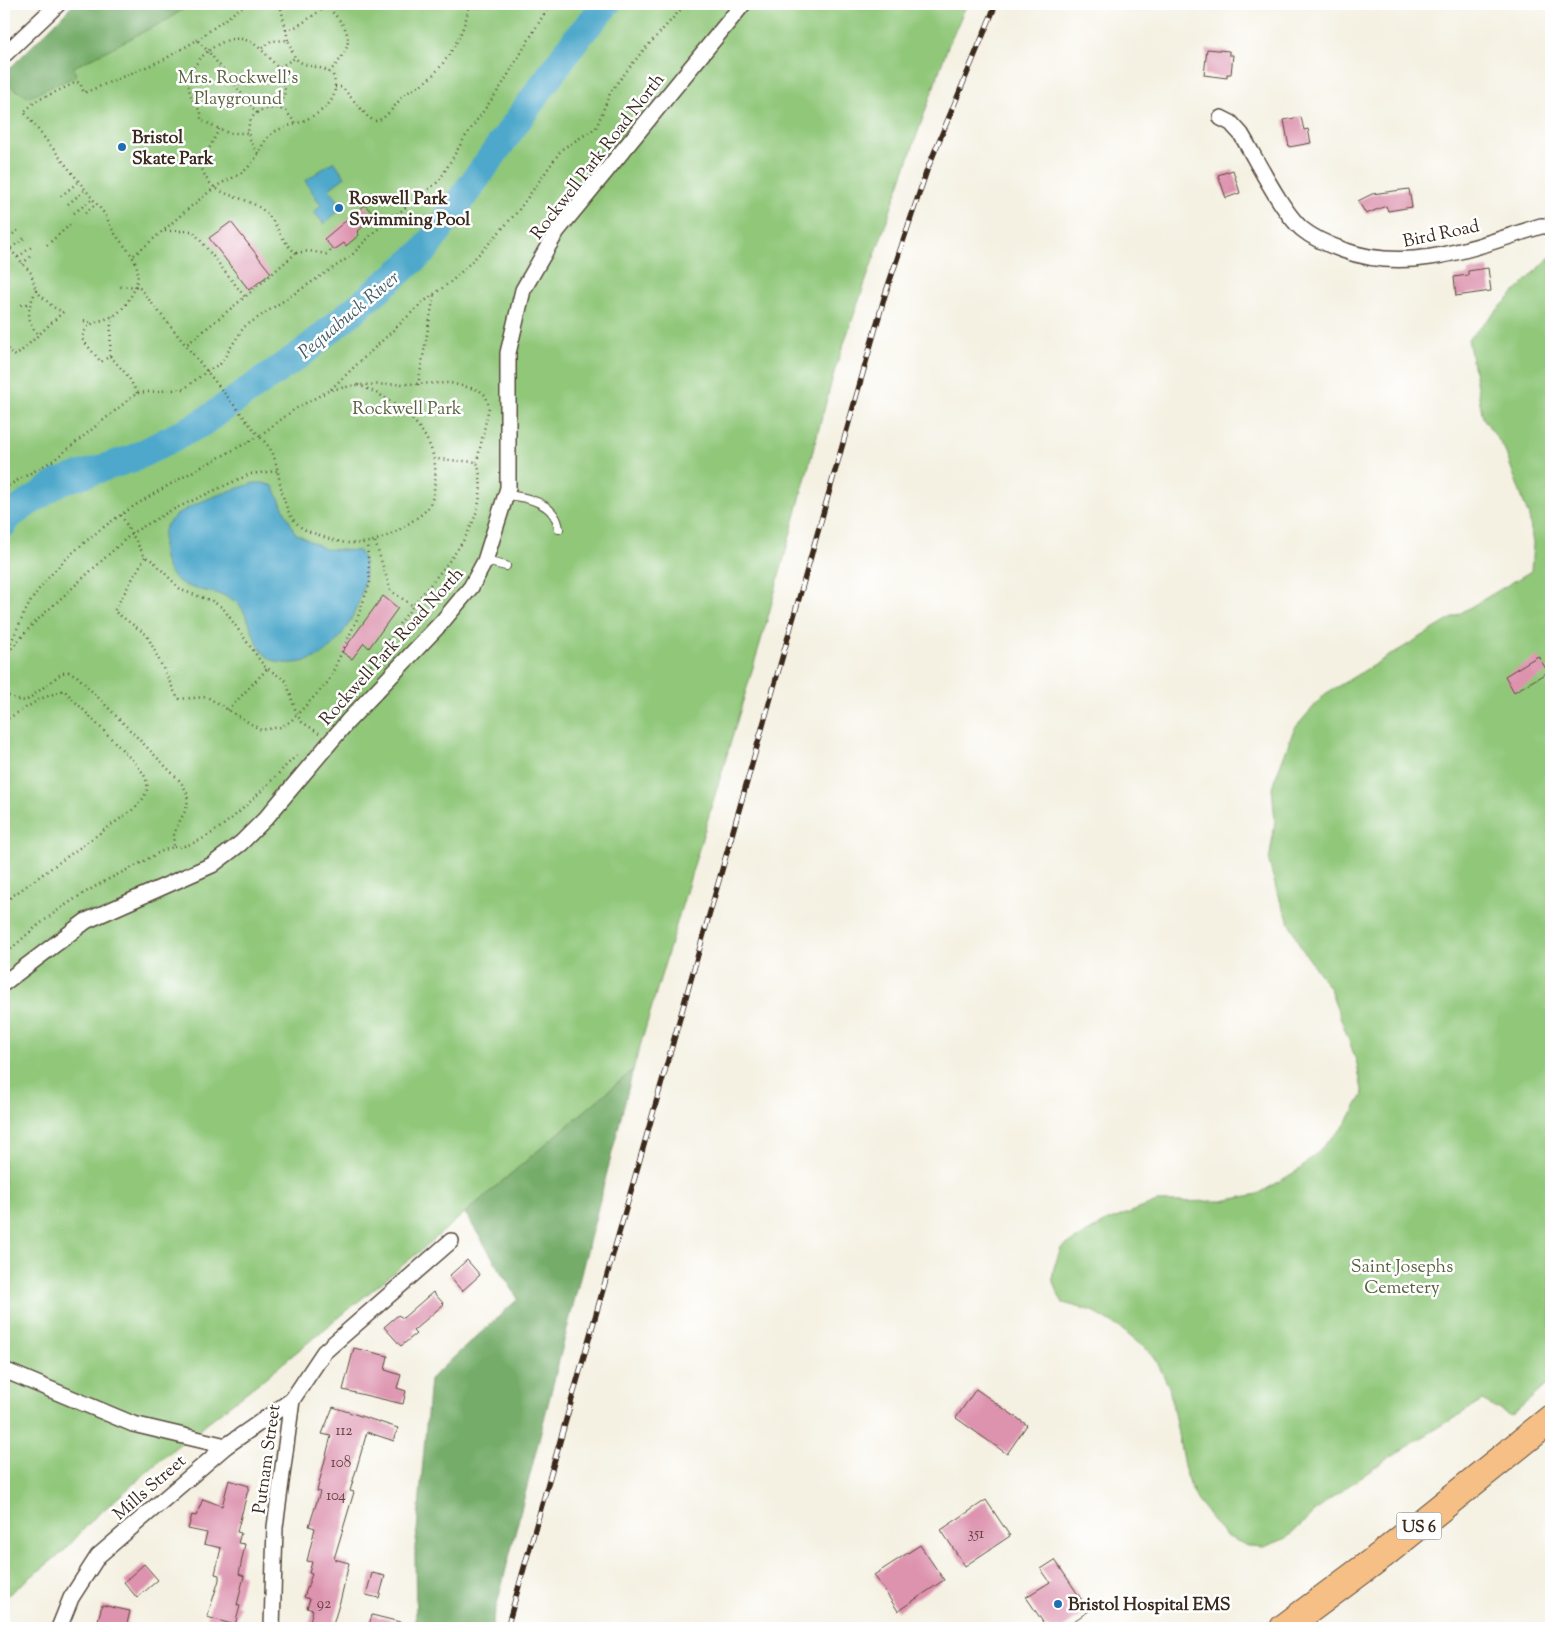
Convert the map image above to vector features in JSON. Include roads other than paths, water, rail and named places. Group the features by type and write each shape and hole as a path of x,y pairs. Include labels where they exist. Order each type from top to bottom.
{"highway":[{"name":"US 6","path":"1284,1628 1382,1555 1551,1419"}],"street":[{"path":"4,56 58,4"},
{"name":"Rockwell Park Road North","path":"4,983 86,921 212,865 241,843 266,818 348,721 442,622 471,587 485,561 508,488 508,353 523,290 557,232 743,4"},
{"name":"Bird Road","path":"1221,118 1231,123 1241,134 1290,215 1302,230 1327,245 1359,256 1396,261 1415,260 1454,253 1541,226 1551,226"},
{"name":"Putnam Street","path":"272,1628 275,1527 292,1400 324,1352 451,1241"},
{"path":"4,1370 133,1424 226,1446"},
{"name":"Mills Street","path":"59,1628 71,1598 98,1556 226,1446 292,1400"}],"lane":[{"path":"506,495 531,499 548,508 558,518 559,529"},
{"path":"485,561 506,566"}],"water":[{"path":"334,161 345,177 329,189 343,207 324,224 314,212 321,205 305,181"},
{"path":"254,483 273,486 295,533 325,549 359,551 364,561 363,588 359,602 345,629 329,649 319,656 302,662 284,663 273,660 259,646 247,618 235,601 229,597 184,585 172,575 164,560 164,532 166,526 173,518 193,505"}],"waterway":[{"name":"Pequabuck River","path":"4,524 9,516 59,482 134,458 202,423 305,351 424,251 576,39 607,4"}],"railway":[{"path":"507,1628 885,295 927,170 996,4"}],"place":[{"name":"Bristol Skate Park","path":"122,147"},
{"name":"Roswell Park Swimming Pool","path":"339,208"},
{"name":"Bristol Hospital EMS","path":"1058,1604"}],"park label":[{"name":"Mrs. Rockwell's Playground","path":"238,87"},
{"name":"Rockwell Park","path":"407,408"},
{"name":"Saint Josephs Cemetery","path":"1402,1276"}]}
